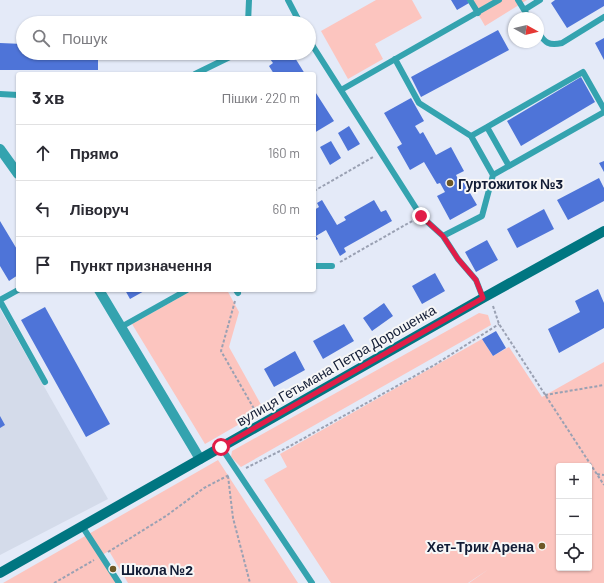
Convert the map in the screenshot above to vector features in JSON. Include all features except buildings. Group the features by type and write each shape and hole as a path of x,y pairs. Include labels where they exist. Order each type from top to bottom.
{"street":[{"path":"0,149 16,171"},
{"name":"вулиця Гетьмана Петра Дорошенка","path":"0,573 262,423 604,231"},
{"path":"100,292 200,459"}],"lane":[{"path":"248,16 249,0"},
{"path":"288,0 296,16"},
{"path":"470,0 478,13"},
{"path":"341,90 499,0"},
{"path":"518,0 524,10 540,0"},
{"path":"544,39 547,43 554,45 562,43 604,18"},
{"path":"316,51 421,216 443,236 458,259 476,280 483,298"},
{"path":"395,59 419,103 471,136 493,175 482,216 443,236"},
{"path":"199,72 224,60"},
{"path":"471,136 583,72 604,110 493,175"},
{"path":"0,94 16,95"},
{"path":"487,127 509,166"},
{"path":"316,266 332,266"},
{"path":"16,291 0,301 45,382"},
{"path":"121,327 183,292"},
{"path":"221,447 312,583"},
{"path":"82,526 119,583"}],"path":[{"path":"316,190 381,153"},
{"path":"332,266 421,216"},
{"path":"237,292 221,351 262,423"},
{"path":"493,304 499,324 604,485"},
{"path":"54,583 166,516 204,488 297,442 436,364 499,324"},
{"path":"545,395 604,385"},
{"path":"596,473 604,476"},
{"path":"228,476 233,518 250,583"}],"shaded area":[{"path":"376,0 412,0 422,18 375,44 383,59 348,79 321,31"},
{"path":"470,0 527,0 485,26"},
{"path":"189,292 228,292 239,312 229,347 264,410 205,444 132,324"},
{"path":"0,309 108,499 0,555"},
{"path":"479,313 488,315 491,325 241,467 231,457 232,451"},
{"path":"482,339 493,356 509,347 542,397 604,362 604,583 469,583 489,569 468,583 331,583 264,480 287,467 280,454"},
{"path":"218,460 298,583 128,583 109,551 102,555 119,583 3,583"}],"place":[{"name":"Гуртожиток №3","path":"450,183"},
{"name":"Хет-Трик Арена","path":"542,546"},
{"name":"Школа №2","path":"113,569"}],"route":[{"path":"221,447 483,298 476,280 458,259 443,236 421,216"}]}
